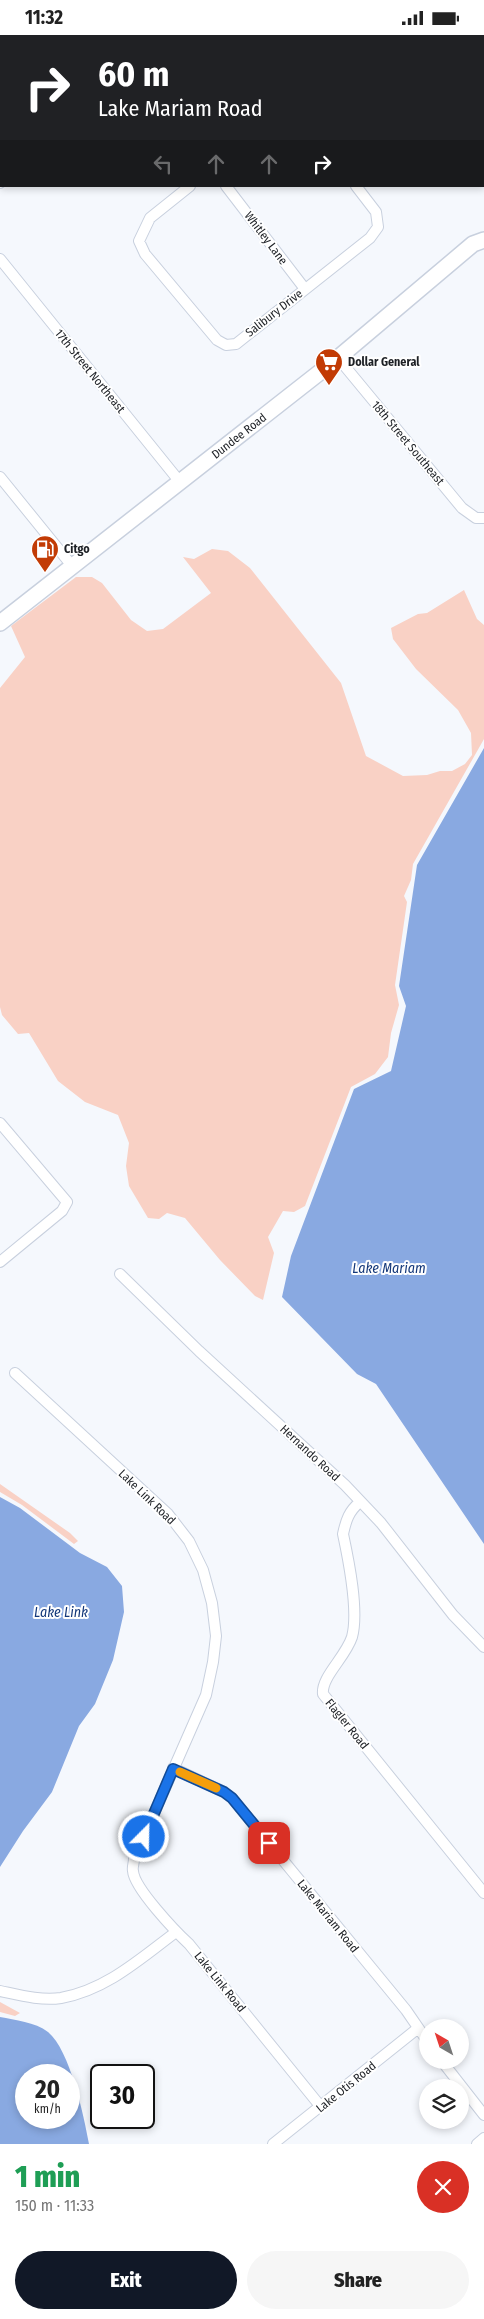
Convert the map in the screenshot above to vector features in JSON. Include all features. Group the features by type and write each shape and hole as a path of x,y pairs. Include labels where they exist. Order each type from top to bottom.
{"main road":[{"name":"Dundee Road","path":"0,623 338,358 479,242 484,227"}],"street":[{"name":"Salibury Drive","path":"189,187 150,218 139,241 145,254 217,340 226,345 236,344 370,238 378,227 376,212 357,187"},
{"name":"Whitley Lane","path":"227,187 305,289"},
{"name":"17th Street Northeast","path":"0,259 180,482"},
{"name":"18th Street Southeast","path":"338,358 462,509 476,518 484,518"},
{"path":"0,477 73,567"},
{"path":"0,1123 67,1202 62,1211 0,1262"},
{"name":"Hernando Road","path":"120,1274 199,1351 320,1460 380,1523 453,1615 484,1647"},
{"name":"Lake Link Road","path":"15,1373 168,1514 189,1541 203,1570 212,1603 216,1637 214,1662 206,1695 136,1854 132,1873 140,1887 176,1932 200,1958 321,2107"},
{"name":"Flagler Road","path":"360,1502 351,1509 345,1521 343,1534 355,1623 344,1656 322,1686 323,1694 484,1893"},
{"name":"Lake Mariam Road","path":"173,1769 224,1792 232,1798 406,2011 419,2031"},
{"path":"0,1991 32,1997 60,1998 92,1989 119,1975 176,1932"},
{"name":"Lake Otis Road","path":"274,2144 417,2029"},
{"path":"448,2069 484,2115"},
{"path":"477,2144 484,2138"}],"shaded area":[{"path":"212,549 228,551 250,568 341,683 366,756 403,776 452,771 465,764 472,755 471,733 458,710 416,669 393,639 391,628 418,614 427,613 464,590 477,619 484,625 484,739 413,864 411,880 404,896 407,902 395,985 399,1005 391,1033 388,1057 375,1074 351,1087 305,1206 294,1212 283,1211 268,1237 274,1253 263,1300 255,1296 220,1260 185,1218 167,1213 159,1219 148,1218 129,1186 126,1166 129,1143 118,1115 85,1102 58,1081 29,1033 18,1034 2,1015 0,1007 0,688 25,657 11,626 76,577 92,577 102,583 131,620 147,631 163,629 211,593 183,557 194,559"},
{"path":"0,1484 70,1533 78,1541 74,1544 22,1505 0,1492"},
{"path":"0,2002 20,2013 15,2016 0,2012"}],"water":[{"name":"Lake Mariam","path":"484,748 484,1544 376,1384 357,1374 282,1297 291,1256 354,1089 391,1071 406,1006 399,986 417,865"},
{"name":"Lake Link","path":"0,1497 20,1508 80,1553 107,1567 122,1586 124,1612 113,1660 95,1704 79,1726 52,1792 23,1831 0,1867"},
{"path":"0,2017 25,2022 48,2032 56,2041 67,2064 15,2064 15,2129 80,2129 80,2102 89,2144 0,2144"}],"slow traffic":[{"path":"180,1772 192,1779 216,1788"}],"place":[{"name":"Dollar General","path":"329,386"},
{"name":"Citgo","path":"45,573"}],"route":[{"path":"144,1837 173,1769 224,1792 232,1798 269,1843"}]}
